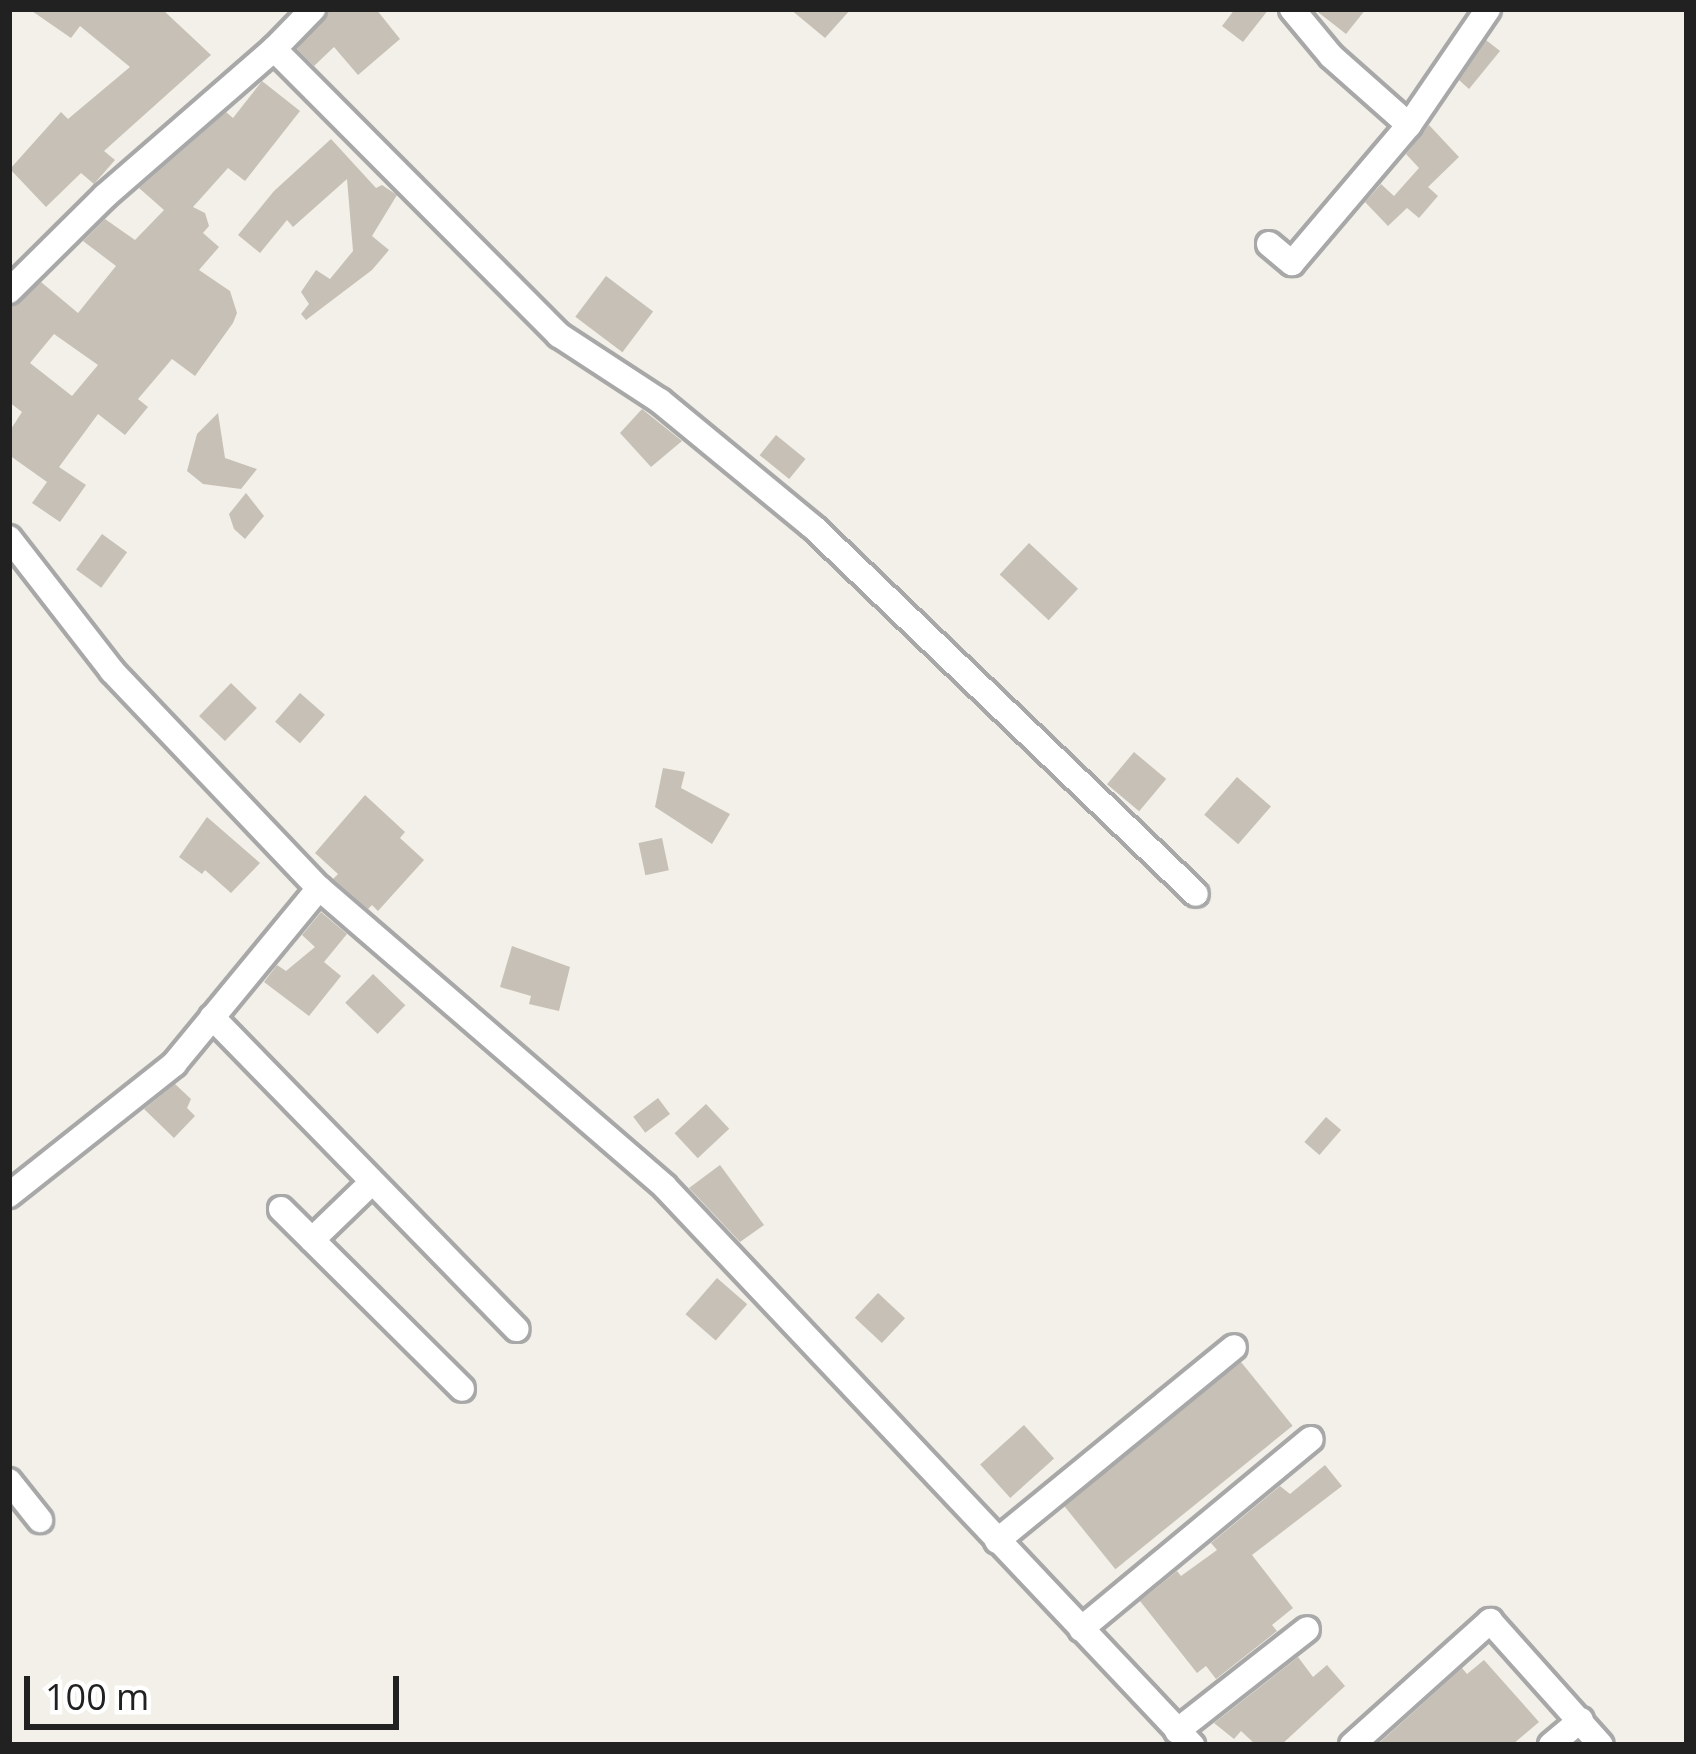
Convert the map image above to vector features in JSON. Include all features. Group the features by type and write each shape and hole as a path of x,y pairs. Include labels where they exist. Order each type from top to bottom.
{"street":[{"path":"9,291 105,196 274,49 313,9"},
{"path":"1292,9 1331,56 1408,124"},
{"path":"1269,244 1292,263 1408,124 1489,9"},
{"path":"274,49 560,334 660,401 813,527 1196,894"},
{"path":"9,538 112,670 319,888 665,1187 1185,1738 1307,1629"},
{"path":"9,1195 174,1064 319,888"},
{"path":"212,1017 516,1329"},
{"path":"312,1240 372,1182"},
{"path":"281,1210 462,1389"},
{"path":"997,1541 1234,1347"},
{"path":"1081,1630 1310,1439"},
{"path":"9,1481 40,1520"},
{"path":"1352,1745 1490,1621 1600,1745"},
{"path":"1551,1745 1581,1720"}],"building":[{"path":"29,9 162,9 211,55 104,151 115,160 94,184 81,173 46,207 10,169 61,112 68,119 130,67 80,26 71,38"},
{"path":"329,9 376,9 400,39 358,75 334,47 314,66 297,49"},
{"path":"790,9 851,9 825,38"},
{"path":"1235,9 1269,9 1243,42 1222,26"},
{"path":"1314,9 1366,9 1346,34"},
{"path":"1486,40 1500,51 1469,89 1459,80"},
{"path":"262,81 300,111 245,181 228,168 193,207 205,213 209,226 203,233 219,247 199,270 230,291 237,313 233,323 195,376 172,359 138,399 148,407 125,435 98,414 59,467 86,485 60,522 32,503 47,482 9,455 9,432 22,412 9,402 9,307 41,282 78,313 116,266 83,241 105,219 135,240 164,210 139,188 226,112 233,118","holes":["54,334 98,365 72,396 30,363"]},
{"path":"1429,125 1459,157 1428,187 1438,196 1419,218 1407,208 1388,226 1365,202 1381,184 1394,196 1419,168 1406,154"},
{"path":"331,139 376,188 382,185 397,195 372,236 389,250 372,270 306,320 301,314 309,304 301,292 316,270 330,279 353,251 347,179 293,227 287,220 260,253 238,235 274,191"},
{"path":"606,276 653,312 622,352 575,317"},
{"path":"642,409 682,441 651,467 620,433"},
{"path":"218,413 225,458 257,469 241,489 203,484 187,471 197,434"},
{"path":"776,435 806,459 789,479 760,455"},
{"path":"246,493 264,516 245,539 234,529 229,514"},
{"path":"102,534 127,552 101,588 76,570"},
{"path":"1029,543 1078,589 1049,620 1000,574"},
{"path":"231,683 257,708 225,741 199,716"},
{"path":"300,693 325,715 300,743 275,722"},
{"path":"1134,752 1166,779 1139,811 1107,784"},
{"path":"663,768 685,772 681,788 730,814 712,844 655,807"},
{"path":"1237,777 1271,807 1238,844 1204,815"},
{"path":"365,795 405,832 400,838 424,860 378,911 372,905 368,909 333,879 338,874 315,853"},
{"path":"207,817 260,863 231,893 205,870 202,874 179,857"},
{"path":"662,838 669,870 645,875 639,843"},
{"path":"321,912 347,934 324,962 341,976 309,1016 264,982 277,965 286,971 315,947 302,935"},
{"path":"512,946 570,967 559,1011 529,1004 531,996 500,987"},
{"path":"373,974 405,1005 378,1034 345,1003"},
{"path":"175,1084 191,1099 187,1108 195,1116 174,1138 144,1109"},
{"path":"658,1098 670,1114 645,1133 633,1117"},
{"path":"706,1104 729,1129 698,1158 675,1133"},
{"path":"1326,1117 1341,1130 1319,1155 1304,1142"},
{"path":"720,1165 764,1225 740,1242 689,1188"},
{"path":"717,1278 747,1304 716,1340 686,1314"},
{"path":"878,1293 905,1318 882,1343 855,1318"},
{"path":"1241,1362 1293,1426 1115,1569 1064,1505"},
{"path":"1024,1425 1054,1458 1010,1498 980,1464"},
{"path":"1325,1465 1342,1486 1252,1555 1293,1608 1272,1625 1277,1631 1216,1679 1206,1666 1197,1673 1140,1601 1177,1571 1181,1576 1217,1550 1211,1543 1280,1486 1290,1494"},
{"path":"1298,1657 1313,1677 1327,1665 1345,1686 1281,1745 1256,1745 1241,1731 1234,1739 1214,1723"},
{"path":"1484,1660 1539,1722 1512,1745 1377,1745 1462,1668 1467,1674"}]}
